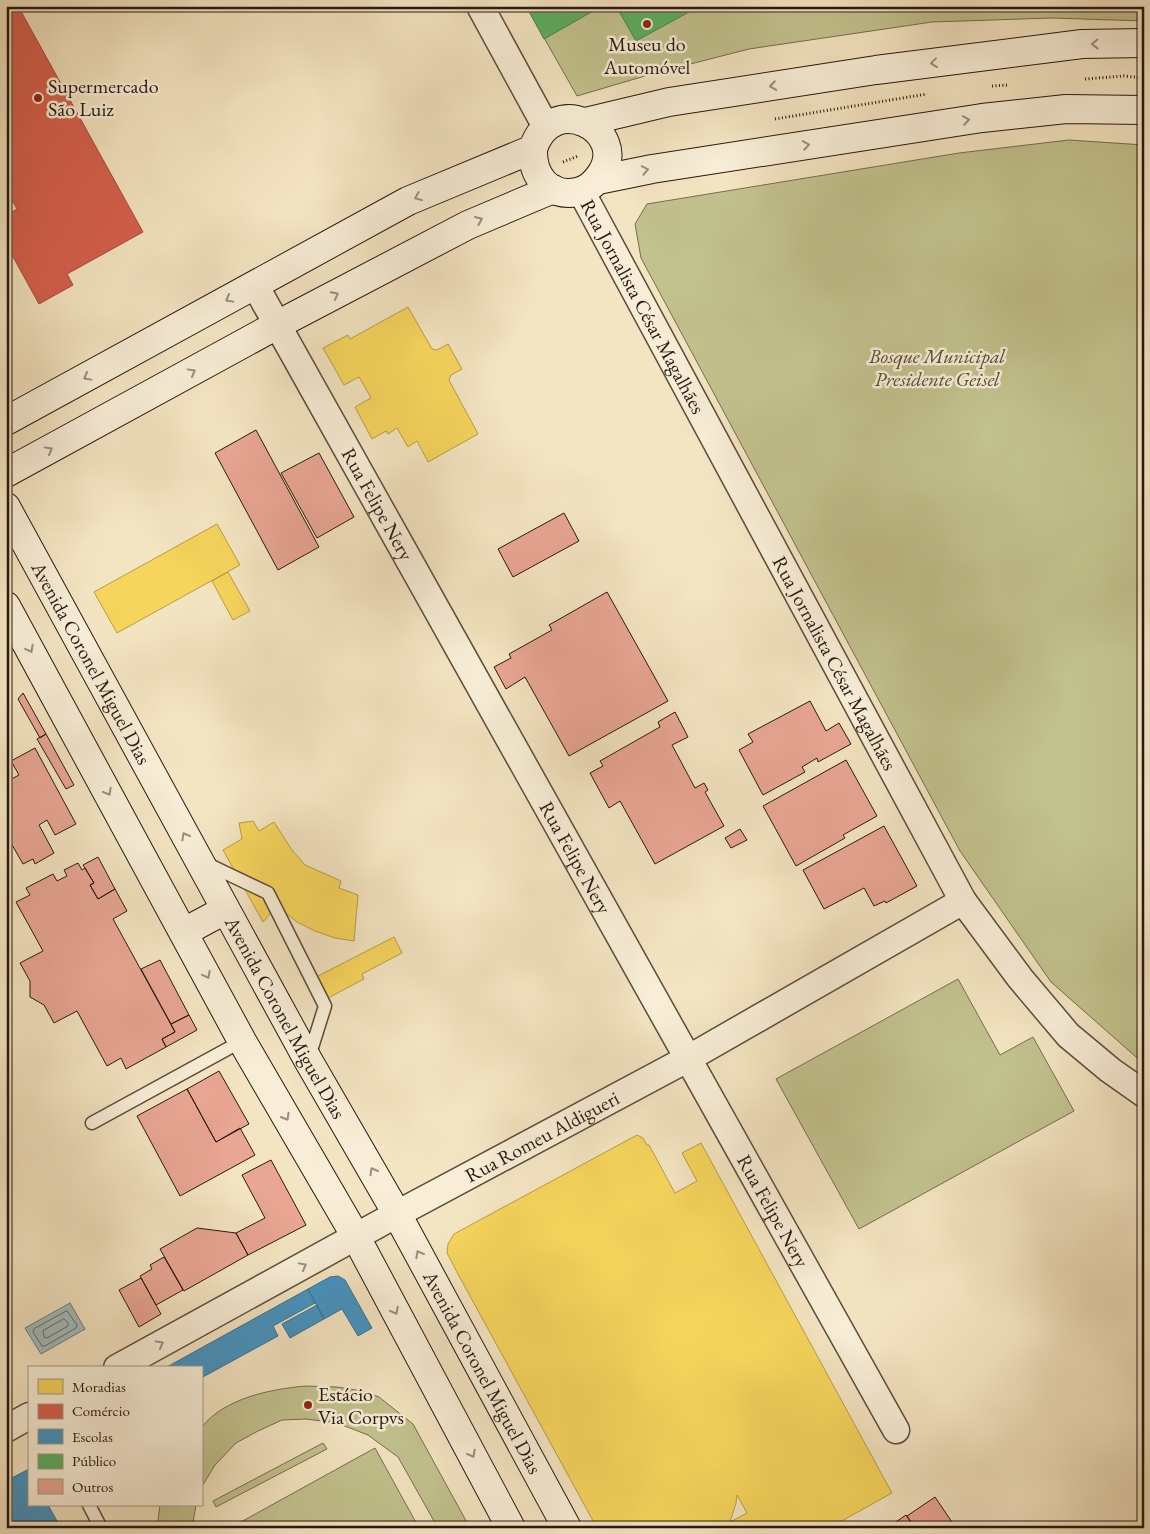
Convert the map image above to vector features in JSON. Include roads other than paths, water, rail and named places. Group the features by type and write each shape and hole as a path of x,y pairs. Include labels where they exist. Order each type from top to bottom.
{"main road":[{"path":"585,122 668,102 876,70 1082,44 1144,43"},
{"path":"589,185 604,169 607,157 605,144 600,133 590,124 578,119 566,118 546,126 536,138 532,161 536,173 543,183 564,193 652,169 982,118 1066,108 1144,110"},
{"path":"6,420 408,201 533,149"},
{"path":"6,473 277,325 468,225 553,189"},
{"name":"Avenida Coronel Miguel Dias","path":"6,507 225,910 308,1060 397,1214 567,1528"},
{"path":"6,606 242,1041 356,1237 511,1528"},
{"path":"184,932 225,910"}],"street":[{"path":"480,6 546,126"},
{"name":"Rua Jornalista César Magalhães","path":"589,185 963,901 1020,978 1068,1035 1110,1070 1144,1094"},
{"name":"Rua Felipe Nery","path":"255,285 896,1430"},
{"name":"Rua Romeu Aldigueri","path":"121,1366 397,1214 689,1058 963,901"},
{"path":"6,1429 28,1417"}],"lane":[{"path":"198,860 268,893 326,1006 308,1060"},
{"path":"92,1122 242,1041"},
{"path":"89,1506 100,1528"}],"water":[{"path":"70,1303 85,1329 41,1354 25,1328"}],"place":[{"name":"Museu do Automóvel","path":"647,24"},
{"name":"Supermercado São Luiz","path":"38,98"},
{"name":"Estácio Via Corpvs","path":"308,1405"}],"park label":[{"name":"Bosque Municipal Presidente Geisel","path":"937,368"}]}
